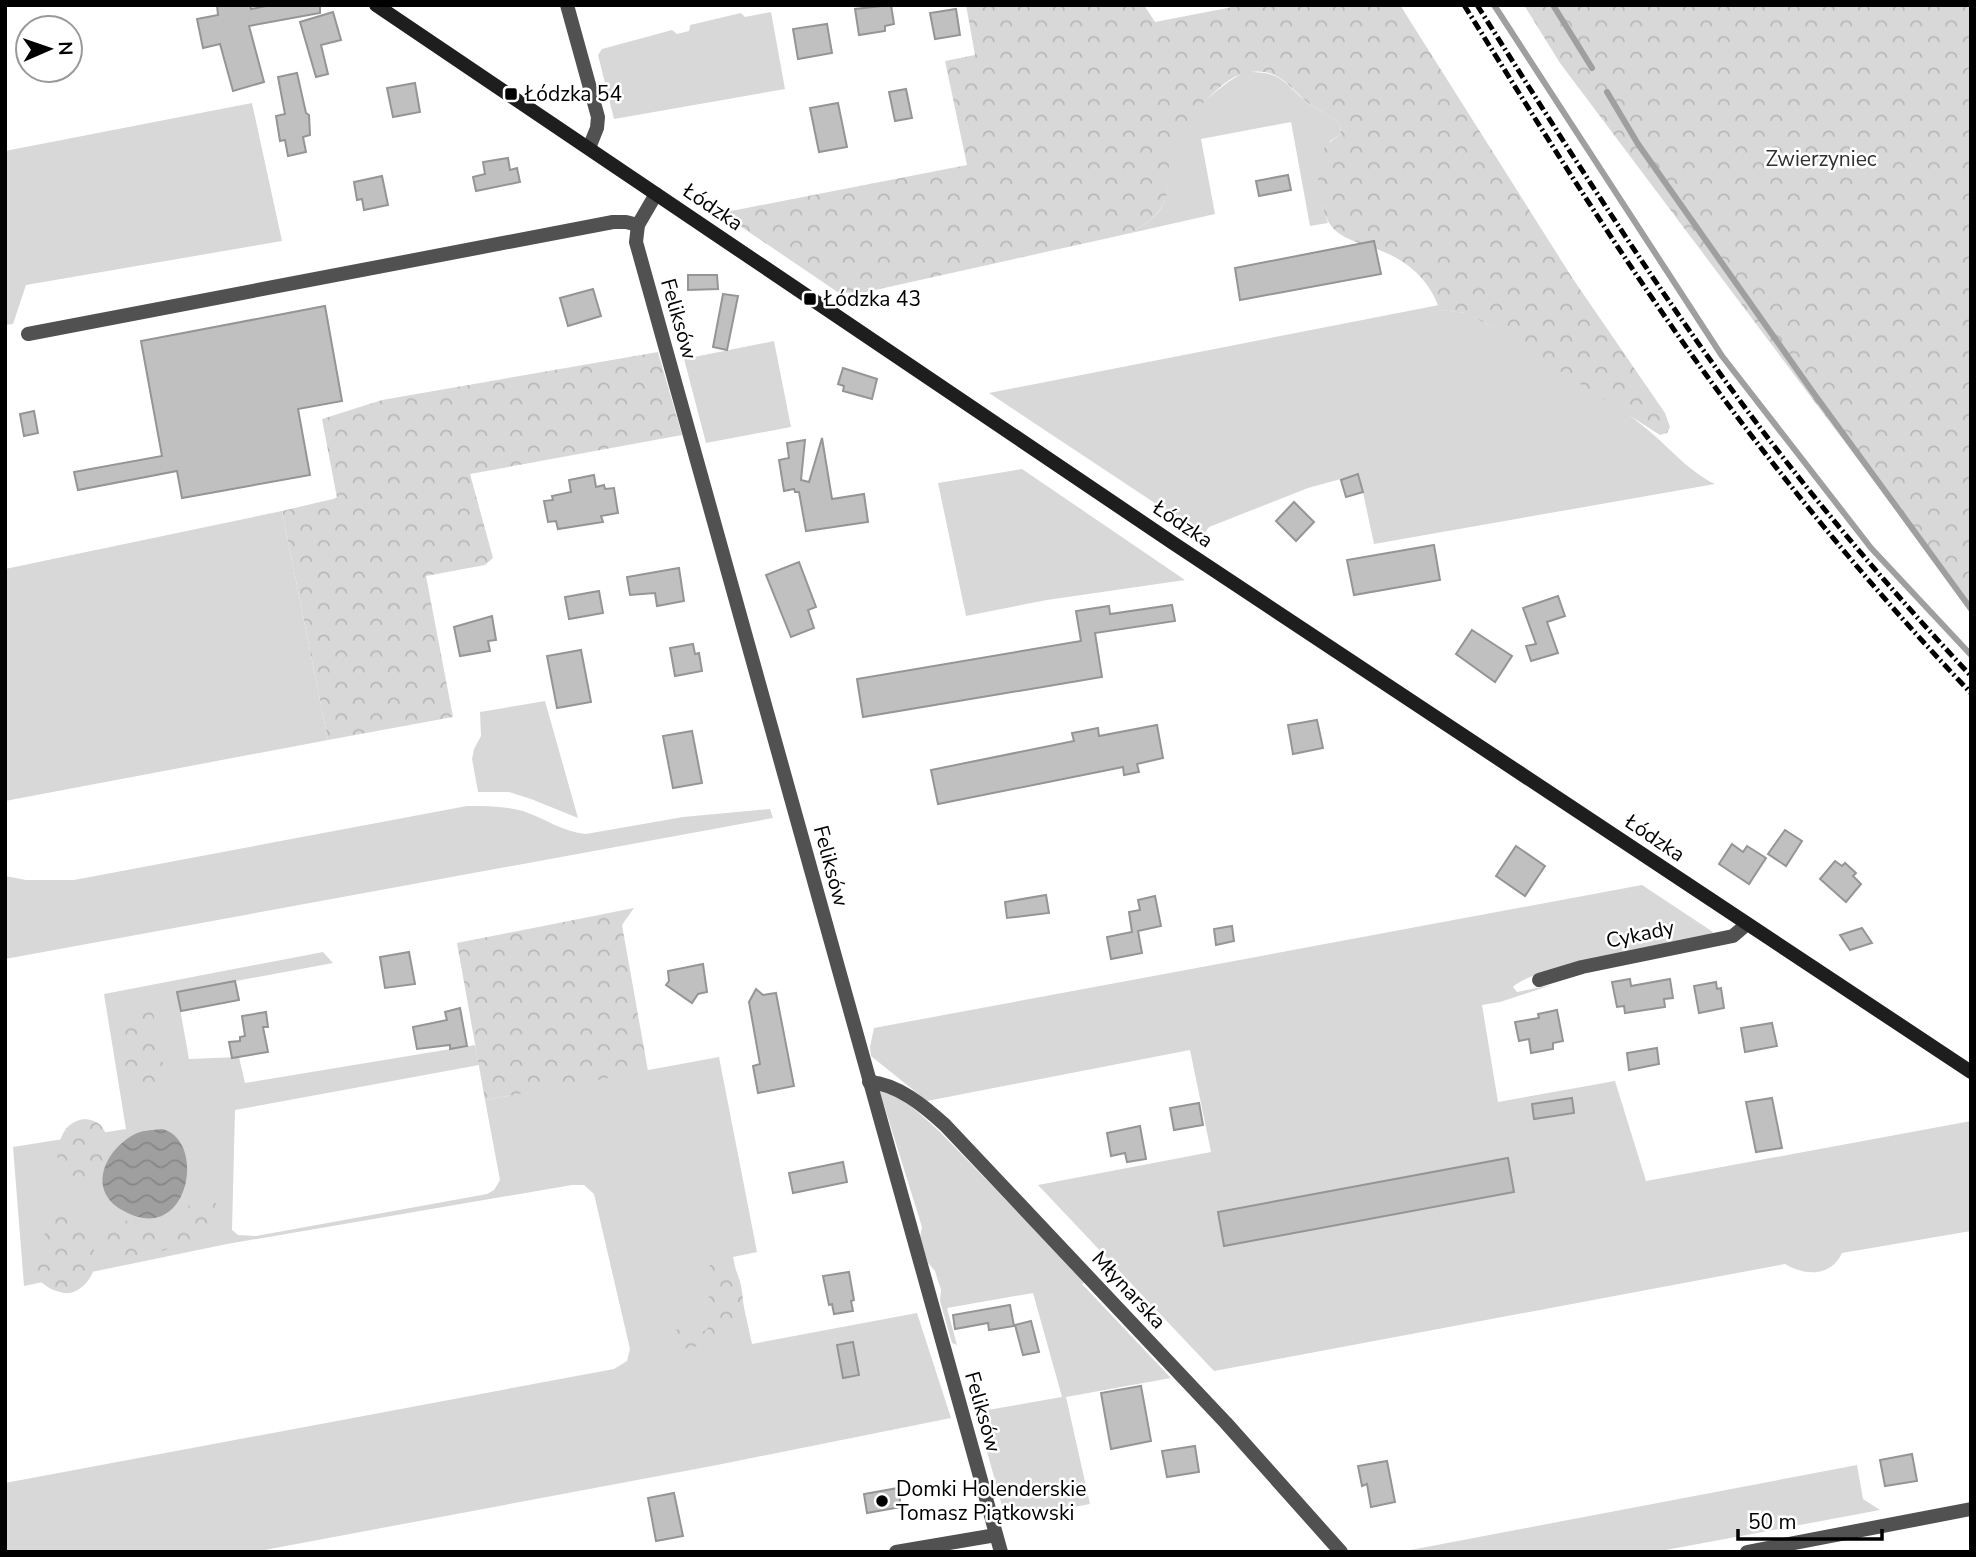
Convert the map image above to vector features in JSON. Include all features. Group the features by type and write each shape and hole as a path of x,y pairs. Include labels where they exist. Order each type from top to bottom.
{"main road":[{"name":"Łódzka","path":"376,5 1162,535 1971,1072"}],"street":[{"path":"567,5 598,117 597,128 589,148"},
{"path":"28,334 612,222 638,225 656,194"},
{"name":"Feliksów","path":"638,225 636,242 1000,1552"},
{"name":"Cykady","path":"1539,980 1582,967 1733,936 1747,924"},
{"name":"Młynarska","path":"869,1082 901,1092 945,1125 1226,1423 1340,1552"},
{"path":"1747,1552 1971,1509"},
{"path":"896,1552 996,1535"}],"green space":[{"path":"966,5 1144,5 1155,22 1243,5 1400,5 1573,279 1665,413 1670,427 1667,433 1660,435 1485,323 1465,313 1440,310 1429,287 1404,263 1383,251 1348,239 1336,231 1321,204 1318,180 1324,149 1340,135 1341,127 1271,73 1254,72 1236,76 1203,103 1180,133 1171,152 1163,205 1151,219 1131,233 866,292 839,293 721,213 967,165 945,61 975,55"},
{"name":"Zwierzyniec","path":"1524,5 1971,5 1971,610 1560,63"},
{"path":"771,12 785,89 614,119 598,55 602,49 672,30 677,34 689,31 690,25 741,13 745,17"},
{"path":"1245,72 1276,76 1341,127 1340,135 1330,141 1322,207 1328,223 1310,226 1291,122 1201,139 1215,214 1131,233 1151,219 1163,205 1171,150 1183,127 1212,95"},
{"path":"252,103 282,241 26,285 13,324 5,325 5,151"},
{"path":"1439,305 1441,310 1466,313 1485,323 1589,387 1648,430 1696,473 1715,484 1374,544 1359,474 1308,488 1209,527 1203,535 989,393"},
{"path":"774,341 791,427 706,443 684,359"},
{"path":"658,352 682,435 470,474 493,558 485,565 426,576 453,717 328,740 282,511 337,498 322,419 382,400"},
{"path":"1022,469 1185,580 1047,600 966,616 938,483"},
{"path":"282,511 328,740 5,801 5,569"},
{"path":"545,701 578,818 509,792 478,792 472,759 481,736 480,712"},
{"path":"467,806 502,807 523,811 561,828 586,834 683,817 770,809 773,818 5,959 5,876 26,880 74,880"},
{"path":"1642,885 1713,932 1710,936 1546,972 1525,979 1513,987 1517,992 1552,985 1482,1005 1498,1102 1615,1081 1646,1181 1971,1121 1971,1231 1842,1253 1831,1267 1817,1272 1801,1271 1785,1264 1214,1371 1038,1185 1211,1152 1190,1050 927,1101 871,1056 874,1028"},
{"path":"634,908 622,925 648,1071 485,1100 457,943"},
{"path":"323,952 333,963 177,992 189,1059 239,1057 245,1083 475,1045 479,1065 235,1110 232,1230 238,1235 256,1236 487,1194 494,1190 500,1180 485,1100 719,1057 757,1252 733,1257 752,1344 917,1313 951,1418 254,1552 5,1552 5,1483 614,1369 627,1361 630,1349 594,1194 584,1185 227,1244 24,1286 13,1147 126,1129 104,994"},
{"path":"141,1001 148,1003 153,1011 159,1054 167,1073 164,1082 158,1087 141,1090 128,1075 122,1040 127,1010"},
{"path":"874,1073 939,1131 1086,1282 1082,1284 1171,1378 1066,1397 1090,1504 1006,1520 976,1412 1062,1397 1033,1293 947,1308 957,1345 952,1343 940,1301 941,1290 935,1271 928,1263 920,1237 922,1227"},
{"path":"85,1119 98,1123 105,1132 102,1166 92,1177 66,1176 57,1171 61,1138 70,1125"},
{"path":"199,1193 213,1200 219,1210 217,1221 208,1233 137,1261 121,1258 104,1243 102,1227 107,1217 161,1228 178,1220"},
{"path":"72,1212 87,1224 95,1263 85,1284 75,1291 64,1293 49,1288 39,1280 36,1261 45,1232 55,1217 61,1213"},
{"path":"713,1260 728,1261 737,1272 743,1298 743,1316 739,1329 726,1338 699,1346 680,1348 668,1345 667,1336 673,1330 682,1329 699,1334 712,1322 707,1275"},
{"path":"1857,1465 1863,1499 1880,1510 1655,1552 1400,1552"}],"water":[{"path":"162,1129 176,1137 185,1152 187,1170 184,1188 176,1204 163,1215 145,1218 122,1210 111,1201 105,1191 104,1170 116,1149 125,1141 141,1132"}],"building":[{"path":"217,5 250,5 251,9 271,5 320,5 320,13 249,26 264,82 233,91 220,44 203,48 197,19 218,15"},
{"path":"891,5 894,24 885,26 885,31 859,35 855,9"},
{"path":"956,9 960,35 935,39 930,13"},
{"path":"333,12 341,40 321,45 328,74 316,77 300,22"},
{"path":"827,24 832,53 798,59 793,29"},
{"path":"297,73 306,113 309,115 310,135 303,137 306,152 288,156 285,140 280,141 276,116 285,114 278,77"},
{"path":"415,83 420,112 393,117 387,88"},
{"path":"906,89 912,118 895,121 889,92"},
{"path":"838,103 847,147 819,152 810,108"},
{"path":"508,158 510,170 517,168 520,182 476,191 473,177 485,174 483,162"},
{"path":"1288,175 1291,190 1259,196 1256,181"},
{"path":"382,176 388,205 364,210 362,199 357,200 354,182"},
{"path":"1374,241 1381,274 1240,300 1235,268"},
{"path":"688,275 717,275 718,289 688,290"},
{"path":"593,289 601,316 568,326 560,298"},
{"path":"723,294 738,296 727,350 713,347"},
{"path":"325,306 342,401 298,409 310,475 182,498 177,471 78,490 74,472 162,456 141,341"},
{"path":"843,368 877,379 872,399 843,391 844,386 838,384"},
{"path":"34,411 38,433 24,436 20,414"},
{"path":"822,438 832,499 864,494 868,522 806,531 799,492 794,489 784,491 779,460 789,458 787,443 805,440 801,480 809,482"},
{"path":"1358,474 1363,492 1346,497 1341,480"},
{"path":"594,475 596,487 604,485 605,489 614,488 618,513 601,516 603,522 558,529 556,521 548,522 544,501 553,500 552,496 571,492 569,480"},
{"path":"1294,502 1314,522 1296,541 1276,521"},
{"path":"1434,545 1440,580 1354,595 1347,560"},
{"path":"799,562 816,607 808,610 814,628 791,637 766,575"},
{"path":"679,568 684,601 657,606 655,593 630,595 627,577"},
{"path":"599,591 603,613 569,619 565,597"},
{"path":"1558,596 1565,616 1547,622 1558,653 1531,661 1526,646 1536,644 1523,608"},
{"path":"1172,605 1175,621 1095,633 1102,677 863,717 857,679 1081,641 1076,611 1109,606 1110,614"},
{"path":"492,616 496,640 488,641 490,651 460,656 454,627"},
{"path":"1472,630 1512,656 1495,682 1456,654"},
{"path":"693,644 695,654 699,653 702,671 675,676 670,648"},
{"path":"581,650 591,702 557,708 547,656"},
{"path":"1317,720 1323,748 1293,754 1288,725"},
{"path":"1157,725 1163,758 1137,764 1139,772 1124,775 1123,767 938,804 931,770 1074,741 1072,733 1098,728 1099,736"},
{"path":"692,731 702,783 673,788 663,736"},
{"path":"1785,830 1802,841 1786,866 1768,854"},
{"path":"1732,844 1743,852 1747,846 1766,858 1749,884 1719,864"},
{"path":"1516,846 1545,866 1525,896 1496,876"},
{"path":"1835,861 1842,866 1845,863 1856,873 1853,876 1861,884 1846,902 1820,879"},
{"path":"1046,895 1049,913 1007,918 1005,902"},
{"path":"1155,896 1161,926 1138,931 1142,953 1111,959 1107,937 1132,932 1129,912 1140,910 1138,900"},
{"path":"1232,926 1234,941 1216,945 1214,929"},
{"path":"1862,928 1872,943 1850,950 1840,935"},
{"path":"409,952 415,984 385,988 380,957"},
{"path":"703,964 707,992 698,994 692,1003 666,985 669,981 668,971"},
{"path":"1630,979 1631,986 1670,979 1673,998 1664,999 1665,1007 1625,1013 1624,1006 1617,1007 1612,982"},
{"path":"235,981 239,1000 181,1011 177,992"},
{"path":"1716,982 1717,989 1721,988 1724,1008 1699,1013 1694,986"},
{"path":"756,989 763,995 776,993 794,1086 758,1093 753,1066 760,1064 749,1002"},
{"path":"460,1008 467,1046 417,1049 413,1027 447,1020 445,1012"},
{"path":"1557,1010 1563,1041 1553,1043 1553,1049 1531,1053 1529,1039 1519,1041 1515,1022 1539,1018 1538,1014"},
{"path":"266,1012 268,1027 263,1027 268,1052 232,1058 229,1042 240,1041 240,1037 245,1036 242,1016"},
{"path":"1772,1023 1777,1046 1745,1052 1741,1028"},
{"path":"1657,1048 1659,1064 1629,1070 1627,1053"},
{"path":"1572,1098 1574,1113 1534,1119 1532,1104"},
{"path":"1772,1098 1782,1148 1756,1152 1746,1102"},
{"path":"1199,1103 1203,1125 1174,1130 1170,1108"},
{"path":"1140,1126 1146,1159 1127,1162 1125,1153 1111,1156 1107,1133"},
{"path":"1508,1158 1514,1192 1224,1246 1218,1212"},
{"path":"843,1162 847,1182 793,1193 789,1173"},
{"path":"849,1272 854,1300 851,1301 853,1311 834,1314 832,1304 829,1305 823,1276"},
{"path":"1010,1305 1014,1326 989,1330 988,1323 955,1329 953,1315"},
{"path":"1031,1321 1039,1352 1023,1355 1015,1325"},
{"path":"853,1342 859,1375 843,1378 837,1345"},
{"path":"1141,1386 1151,1441 1111,1449 1101,1393"},
{"path":"1195,1446 1199,1472 1167,1477 1162,1451"},
{"path":"1912,1454 1917,1481 1885,1486 1880,1460"},
{"path":"1387,1461 1395,1502 1371,1507 1367,1484 1362,1486 1358,1466"},
{"path":"898,1488 901,1507 867,1513 864,1494"},
{"path":"674,1493 683,1536 656,1541 648,1498"}],"waterway":[{"path":"1494,5 1722,356 1871,548 1971,655"},
{"path":"1553,5 1592,68"},
{"path":"1607,92 1638,144 1812,391 1971,609"}],"railway":[{"path":"1464,5 1622,253 1723,398 1842,549 1971,693"},
{"path":"1477,5 1613,218 1720,374 1835,522 1971,676"}],"place":[{"name":"Łódzka 54","path":"511,94"},
{"name":"Łódzka 43","path":"810,299"},
{"name":"Domki Holenderskie Tomasz Piątkowski","path":"882,1501"}]}
